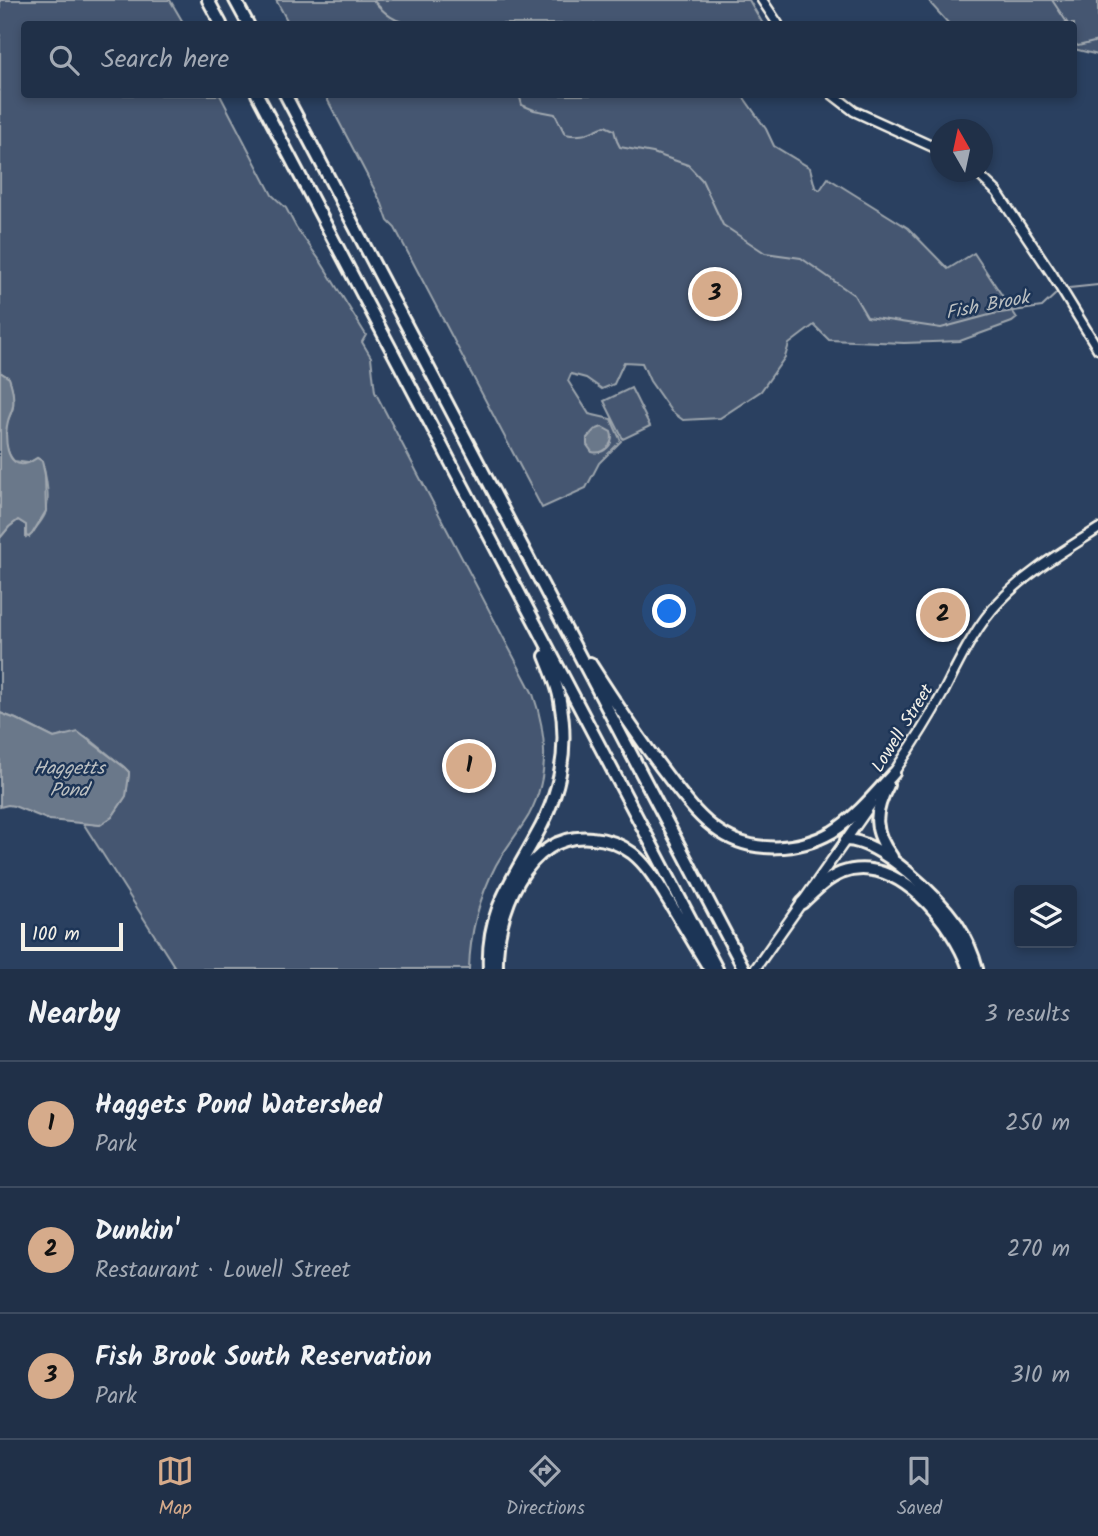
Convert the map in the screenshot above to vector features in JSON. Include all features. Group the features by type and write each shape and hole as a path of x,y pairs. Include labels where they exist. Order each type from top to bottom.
{"highway":[{"path":"208,0 219,21"},
{"path":"235,0 246,21"},
{"path":"259,98 717,969"},
{"path":"287,98 742,966"},
{"path":"489,969 489,945 497,908 550,807 559,782 562,758 564,729 560,700 531,617"},
{"path":"563,624 639,737 684,797 701,817 729,837 764,847 784,847 809,842 829,834 854,816 894,773"},
{"path":"894,773 879,805 877,822 883,844 896,863"},
{"path":"497,969 502,922 522,876 534,860 550,847 563,841 585,837 617,844 642,862 710,969"},
{"path":"846,840 869,847 896,863 937,900 950,915 969,946 977,969"},
{"path":"802,903 825,882 843,873 861,870 887,876 910,888 937,912 952,933 969,969"}],"main road":[{"path":"762,0 776,21"},
{"path":"837,98 854,111 930,145"},
{"path":"986,182 997,192 1052,274 1098,349"},
{"name":"Lowell Street","path":"755,969 894,773 986,617 1019,583 1098,529"}],"shaded area":[{"path":"0,0 170,0 182,21 21,21 21,98 222,98 272,195 286,208 366,335 362,342 371,357 375,392 533,694 541,724 544,755 536,800 490,877 476,915 469,969 176,969 83,823 100,825 112,817 126,796 129,772 88,738 65,735 54,738 0,713 0,538 18,520 26,525 26,537 32,534 45,514 48,495 42,461 37,458 28,463 14,461 9,453 6,428 13,409 12,389 9,378 0,372"},
{"path":"276,0 749,0 761,21 287,21"},
{"path":"929,0 1098,0 1098,55 1077,50 1077,21 946,21"},
{"path":"327,98 744,98 766,129 774,146 810,168 815,187 820,190 828,178 908,228 948,269 974,253 1017,318 960,341 904,343 829,340 814,325 789,344 785,357 761,391 720,418 683,420 671,411 650,381 642,363 624,362 614,384 602,389 586,378 571,374 568,381 589,414 611,419 621,441 599,463 586,488 542,508 395,228 388,221 382,204"},
{"path":"631,388 650,426 623,439 604,401"}],"water":[{"path":"0,372 9,378 13,395 6,435 11,457 20,464 37,458 42,461 45,475 46,511 29,537 26,536 26,525 18,520 0,538"},
{"path":"602,427 611,432 610,444 601,452 592,452 587,445 587,438 594,430"},
{"name":"Haggetts Pond","path":"0,713 54,738 78,732 124,767 129,772 126,796 112,817 100,825 49,820 14,806 0,807"}],"waterway":[{"name":"Fish Brook","path":"373,0 382,10 399,21"},
{"path":"1052,0 1066,21"},
{"path":"1077,45 1098,41"},
{"name":"Fish Brook","path":"520,98 522,105 555,114 565,134 582,135 605,126 614,130 620,147 653,153 688,165 702,180 723,225 765,253 801,258 854,295 867,317 941,328 993,314 1042,307 1057,293"},
{"name":"Fish Brook","path":"1069,288 1098,285"}],"place":[{"name":"Fish Brook South Reservation","path":"715,294"},
{"name":"Dunkin'","path":"943,615"},
{"name":"Haggets Pond Watershed","path":"469,766"}]}
